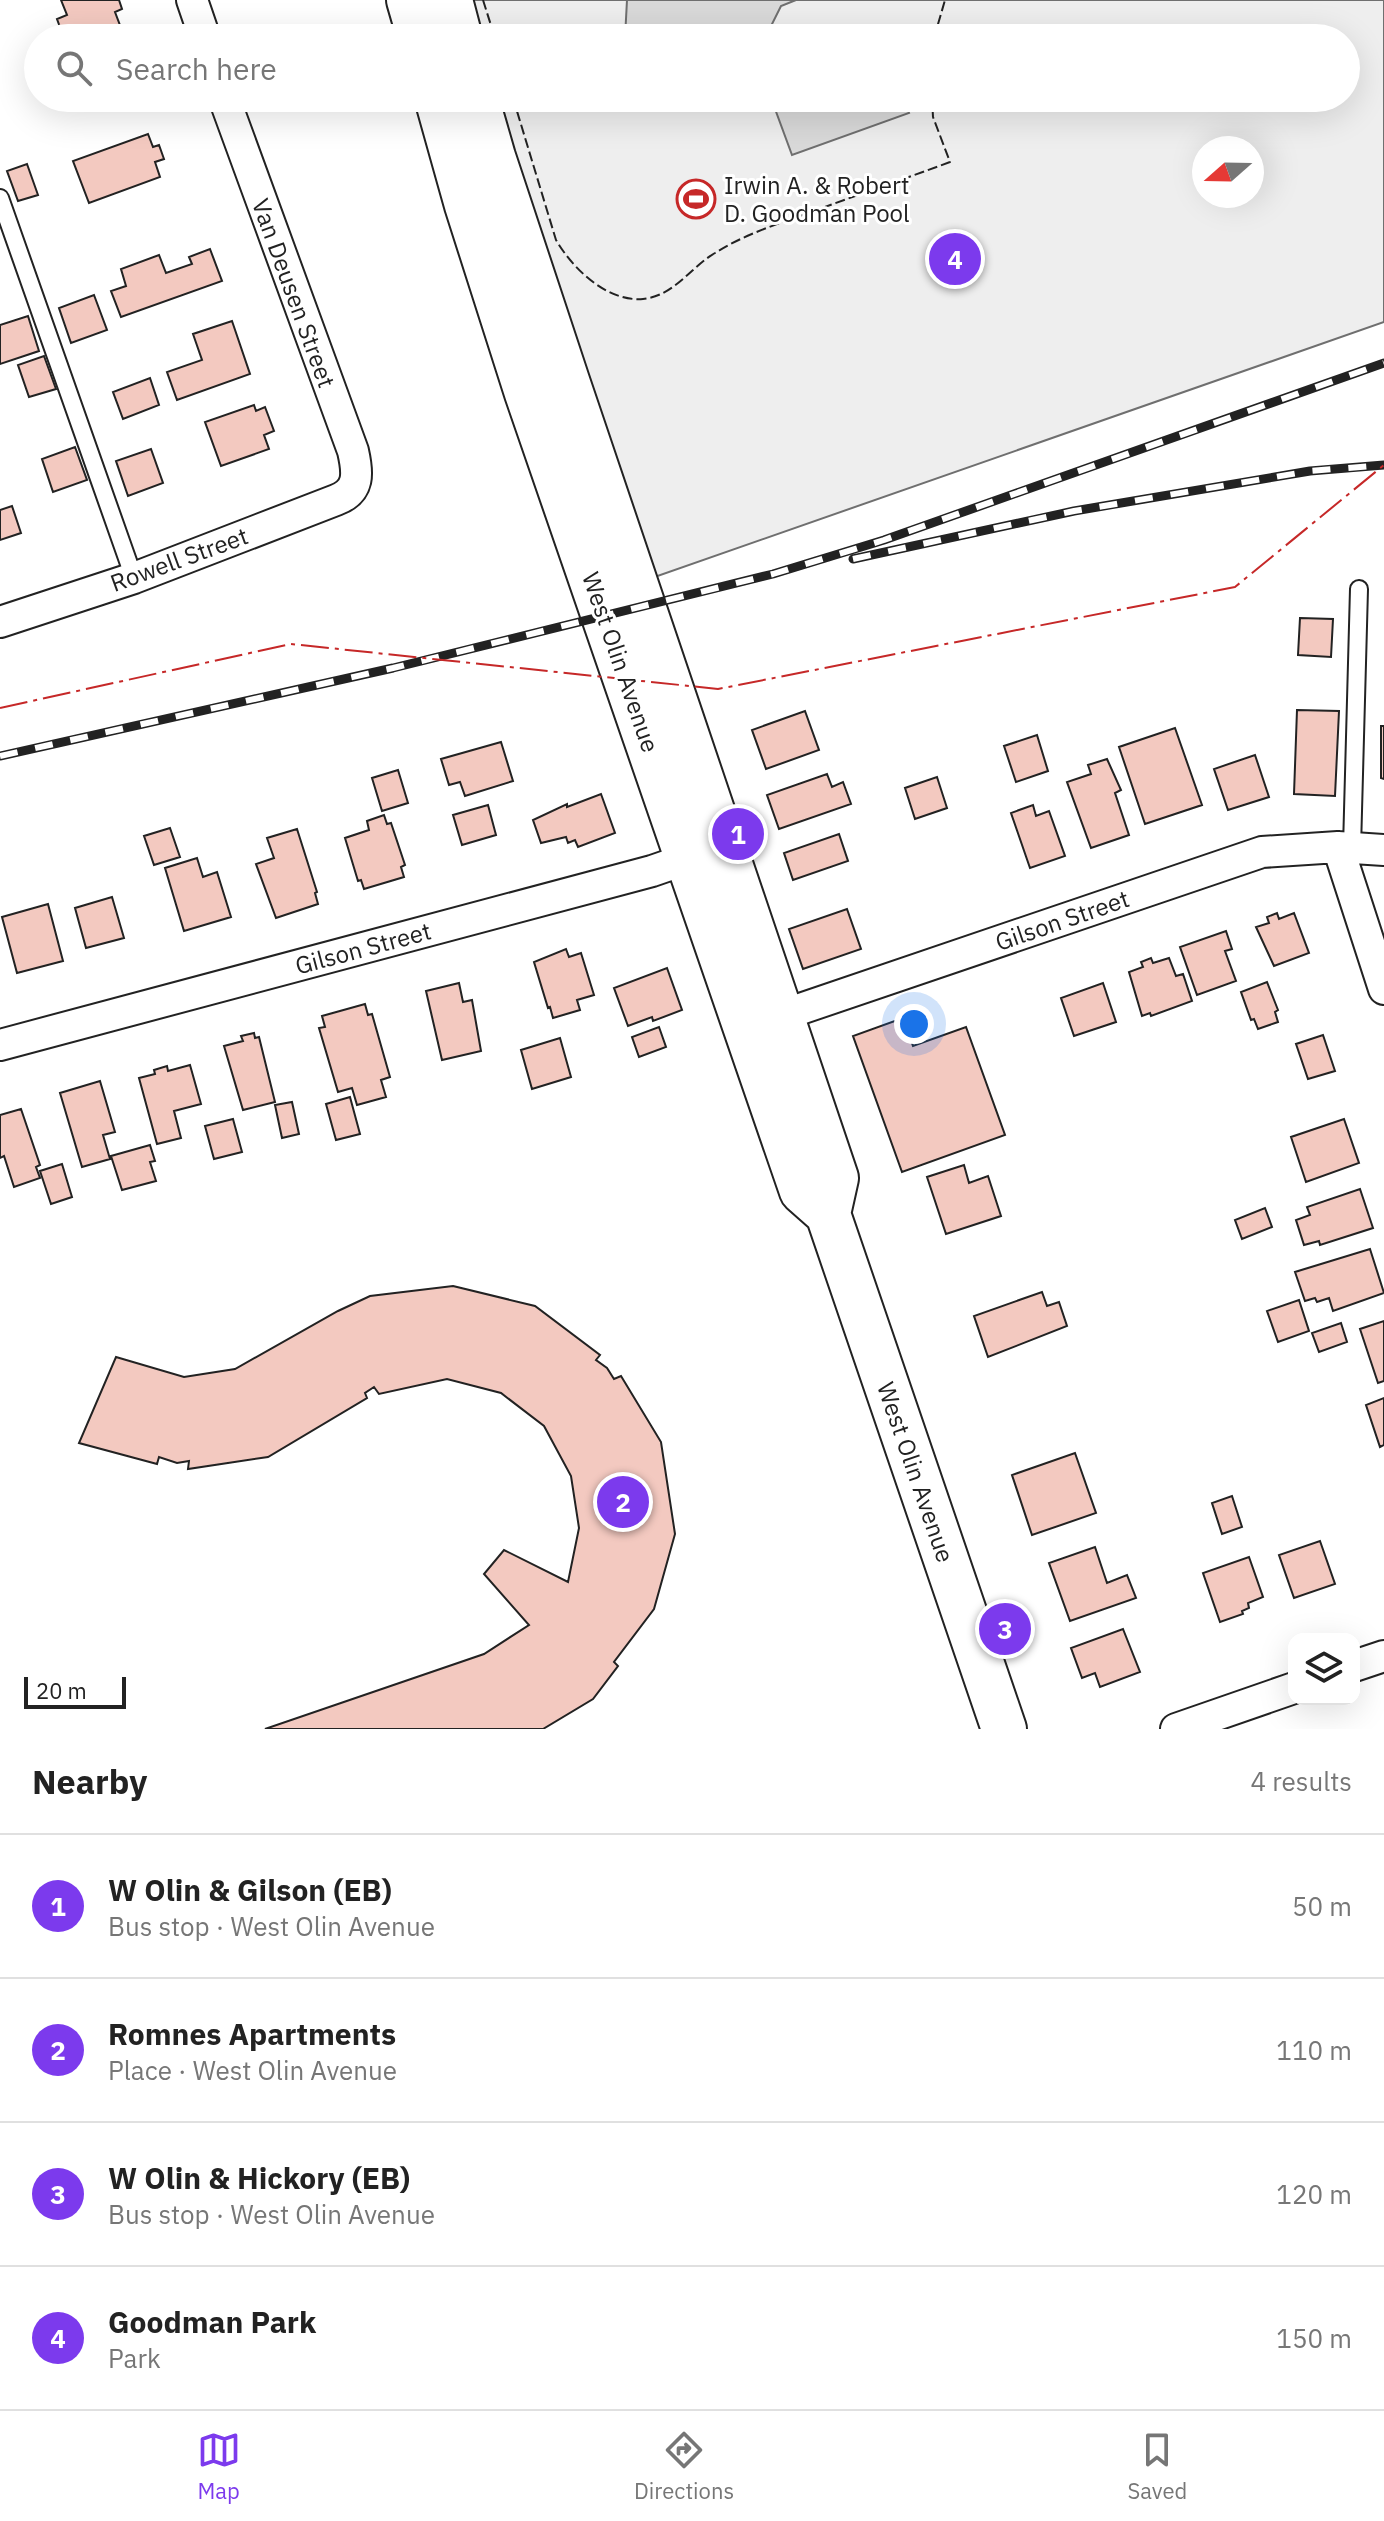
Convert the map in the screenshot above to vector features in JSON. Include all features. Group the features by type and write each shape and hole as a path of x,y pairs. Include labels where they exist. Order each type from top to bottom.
{"street":[{"path":"192,0 200,24"},
{"path":"409,0 416,24"},
{"path":"450,0 456,24"},
{"name":"Van Deusen Street","path":"229,112 353,451 358,475 354,487"},
{"name":"West Olin Avenue","path":"441,112 527,393 706,853"},
{"name":"West Olin Avenue","path":"480,112 706,853 764,1021 802,1191 828,1214 1004,1729"},
{"name":"Rowell Street","path":"0,622 134,578 346,496 354,487"},
{"path":"1345,848 1384,989"},
{"name":"Gilson Street","path":"764,1021 1262,852 1345,848 1384,850"},
{"name":"Gilson Street","path":"0,1045 706,853"},
{"path":"1360,1664 1384,1656"},
{"path":"1176,1729 1288,1690"}],"lane":[{"path":"0,198 134,578"},
{"path":"1345,848 1359,589"}],"shaded area":[{"path":"450,0 1384,0 1384,322 649,579 481,112 1360,112 1360,24 456,24"},
{"path":"627,0 796,0 781,6 772,24 626,24"},
{"path":"776,112 909,113 792,155"}],"building":[{"path":"61,0 119,0 122,9 115,12 120,24 59,24 57,19 67,15"},
{"path":"148,134 153,147 159,145 164,159 155,162 160,177 89,203 73,161"},
{"path":"27,164 38,195 18,201 7,171"},
{"path":"210,249 222,281 121,317 111,291 126,286 121,269 159,255 166,273 192,264 189,257"},
{"path":"94,295 107,330 71,343 59,308"},
{"path":"28,316 39,351 0,364 0,325"},
{"path":"232,321 250,374 177,400 167,372 202,360 193,334"},
{"path":"44,356 56,389 29,397 18,365"},
{"path":"150,378 159,405 123,419 113,392"},
{"path":"254,405 256,411 265,407 274,431 264,435 269,449 221,466 205,422"},
{"path":"75,447 87,480 53,492 42,459"},
{"path":"151,449 163,483 128,496 116,461"},
{"path":"12,506 21,533 0,540 0,510"},
{"path":"1300,618 1333,619 1331,657 1298,655"},
{"path":"1297,710 1339,711 1335,796 1294,794"},
{"path":"805,711 819,750 766,769 752,730"},
{"path":"1381,726 1384,726 1384,779 1381,778"},
{"path":"1175,728 1202,805 1145,824 1119,747"},
{"path":"1037,735 1048,771 1016,782 1004,746"},
{"path":"501,742 513,781 465,796 460,782 449,785 441,759"},
{"path":"1255,755 1269,797 1228,810 1214,769"},
{"path":"1107,759 1121,790 1115,793 1129,835 1091,848 1067,782 1091,774 1088,765"},
{"path":"398,770 408,803 382,811 372,778"},
{"path":"827,774 832,787 843,782 851,804 779,829 767,795"},
{"path":"937,777 947,808 915,819 905,788"},
{"path":"601,794 615,833 578,847 575,840 568,843 566,837 541,843 533,820 567,804 567,807"},
{"path":"488,805 496,835 462,845 453,815"},
{"path":"1033,805 1036,816 1049,811 1065,856 1030,868 1011,813"},
{"path":"384,815 387,824 391,823 405,865 401,867 404,877 364,889 361,880 358,881 345,838 369,830 367,821"},
{"path":"170,828 180,857 154,865 144,836"},
{"path":"297,829 318,904 276,918 256,864 274,858 267,838"},
{"path":"839,834 848,861 793,880 784,853"},
{"path":"197,858 203,877 217,872 231,917 184,931 165,868"},
{"path":"112,897 124,938 86,948 75,908"},
{"path":"48,904 63,961 17,973 2,917"},
{"path":"847,909 861,949 803,969 789,929"},
{"path":"1277,913 1279,919 1294,913 1309,953 1274,966 1256,927 1269,923 1267,917"},
{"path":"1226,931 1232,949 1225,951 1236,981 1197,995 1180,947"},
{"path":"566,949 569,957 581,953 594,995 577,1000 580,1010 553,1018 534,962"},
{"path":"1151,958 1153,963 1169,958 1176,976 1183,974 1192,1001 1151,1016 1150,1013 1142,1016 1129,972 1143,967 1141,962"},
{"path":"667,968 682,1010 628,1026 614,988"},
{"path":"1267,982 1278,1010 1275,1012 1278,1022 1258,1029 1254,1019 1251,1020 1241,992"},
{"path":"459,983 463,1002 472,1000 481,1051 442,1060 426,991"},
{"path":"1103,983 1116,1022 1074,1036 1061,998"},
{"path":"365,1004 368,1015 372,1014 390,1077 381,1080 386,1097 357,1105 352,1088 338,1092 319,1028 325,1027 322,1016"},
{"path":"903,1018 913,1046 966,1027 1005,1135 902,1172 853,1036"},
{"path":"659,1027 666,1047 639,1057 632,1037"},
{"path":"254,1033 255,1038 259,1037 275,1102 243,1110 224,1046 243,1041 241,1036"},
{"path":"1323,1035 1335,1071 1308,1079 1296,1044"},
{"path":"560,1038 571,1077 532,1089 521,1050"},
{"path":"190,1065 201,1104 174,1111 181,1138 157,1144 139,1078 155,1074 154,1070 167,1066 168,1071"},
{"path":"100,1081 115,1132 103,1135 110,1159 82,1167 60,1093"},
{"path":"350,1097 360,1134 336,1140 326,1104"},
{"path":"292,1102 299,1134 282,1138 275,1105"},
{"path":"21,1109 40,1165 36,1167 40,1178 14,1187 4,1156 0,1158 0,1115"},
{"path":"233,1119 242,1152 214,1159 205,1126"},
{"path":"1344,1119 1359,1163 1306,1182 1291,1137"},
{"path":"150,1145 155,1161 150,1162 156,1181 122,1190 111,1156"},
{"path":"62,1164 72,1197 51,1204 40,1171"},
{"path":"964,1165 969,1183 988,1176 1001,1216 946,1234 927,1177"},
{"path":"1360,1189 1373,1228 1320,1245 1319,1241 1304,1245 1296,1220 1310,1215 1307,1207"},
{"path":"1265,1208 1272,1227 1242,1239 1235,1220"},
{"path":"1370,1249 1384,1293 1333,1311 1329,1298 1317,1302 1315,1298 1305,1301 1295,1272"},
{"path":"453,1286 535,1306 600,1355 596,1360 607,1368 614,1379 621,1376 661,1442 675,1534 654,1609 614,1662 618,1666 593,1699 543,1729 265,1729 484,1654 529,1625 484,1574 504,1550 568,1582 579,1528 571,1476 544,1426 501,1393 447,1379 379,1394 374,1387 365,1393 367,1398 268,1457 188,1469 189,1461 177,1463 159,1457 157,1464 79,1443 116,1357 184,1377 235,1369 370,1296"},
{"path":"1042,1292 1047,1306 1059,1302 1067,1326 988,1357 974,1316"},
{"path":"1299,1300 1309,1331 1278,1342 1267,1311"},
{"path":"1384,1321 1384,1381 1378,1383 1360,1329"},
{"path":"1341,1323 1347,1342 1319,1352 1312,1333"},
{"path":"1384,1398 1384,1445 1380,1447 1366,1405"},
{"path":"1075,1453 1096,1513 1032,1535 1012,1475"},
{"path":"1232,1496 1242,1527 1222,1534 1212,1503"},
{"path":"1320,1541 1335,1584 1294,1598 1279,1555"},
{"path":"1095,1547 1107,1583 1127,1575 1136,1598 1070,1621 1049,1563"},
{"path":"1249,1557 1263,1597 1248,1603 1249,1608 1242,1611 1243,1614 1220,1622 1203,1573"},
{"path":"1123,1629 1140,1672 1100,1687 1095,1673 1082,1678 1071,1648"}],"railway":[{"path":"0,756 393,668 773,574 884,540 1384,363"},
{"path":"853,559 1074,511 1310,471 1384,465"}],"fence":[{"path":"483,0 491,24"},
{"path":"938,24 945,0"},
{"path":"517,112 556,240 592,282 630,299 664,293 706,259 750,235 950,162 933,112"}],"power":[{"path":"0,708 291,644 718,689 1235,587 1384,465"}],"place":[{"name":"Irwin A. & Robert D. Goodman Pool","path":"696,199"},
{"name":"Goodman Park","path":"955,259"},
{"name":"W Olin & Gilson (EB)","path":"738,834"},
{"name":"Romnes Apartments","path":"623,1502"},
{"name":"W Olin & Hickory (EB)","path":"1005,1629"}]}
